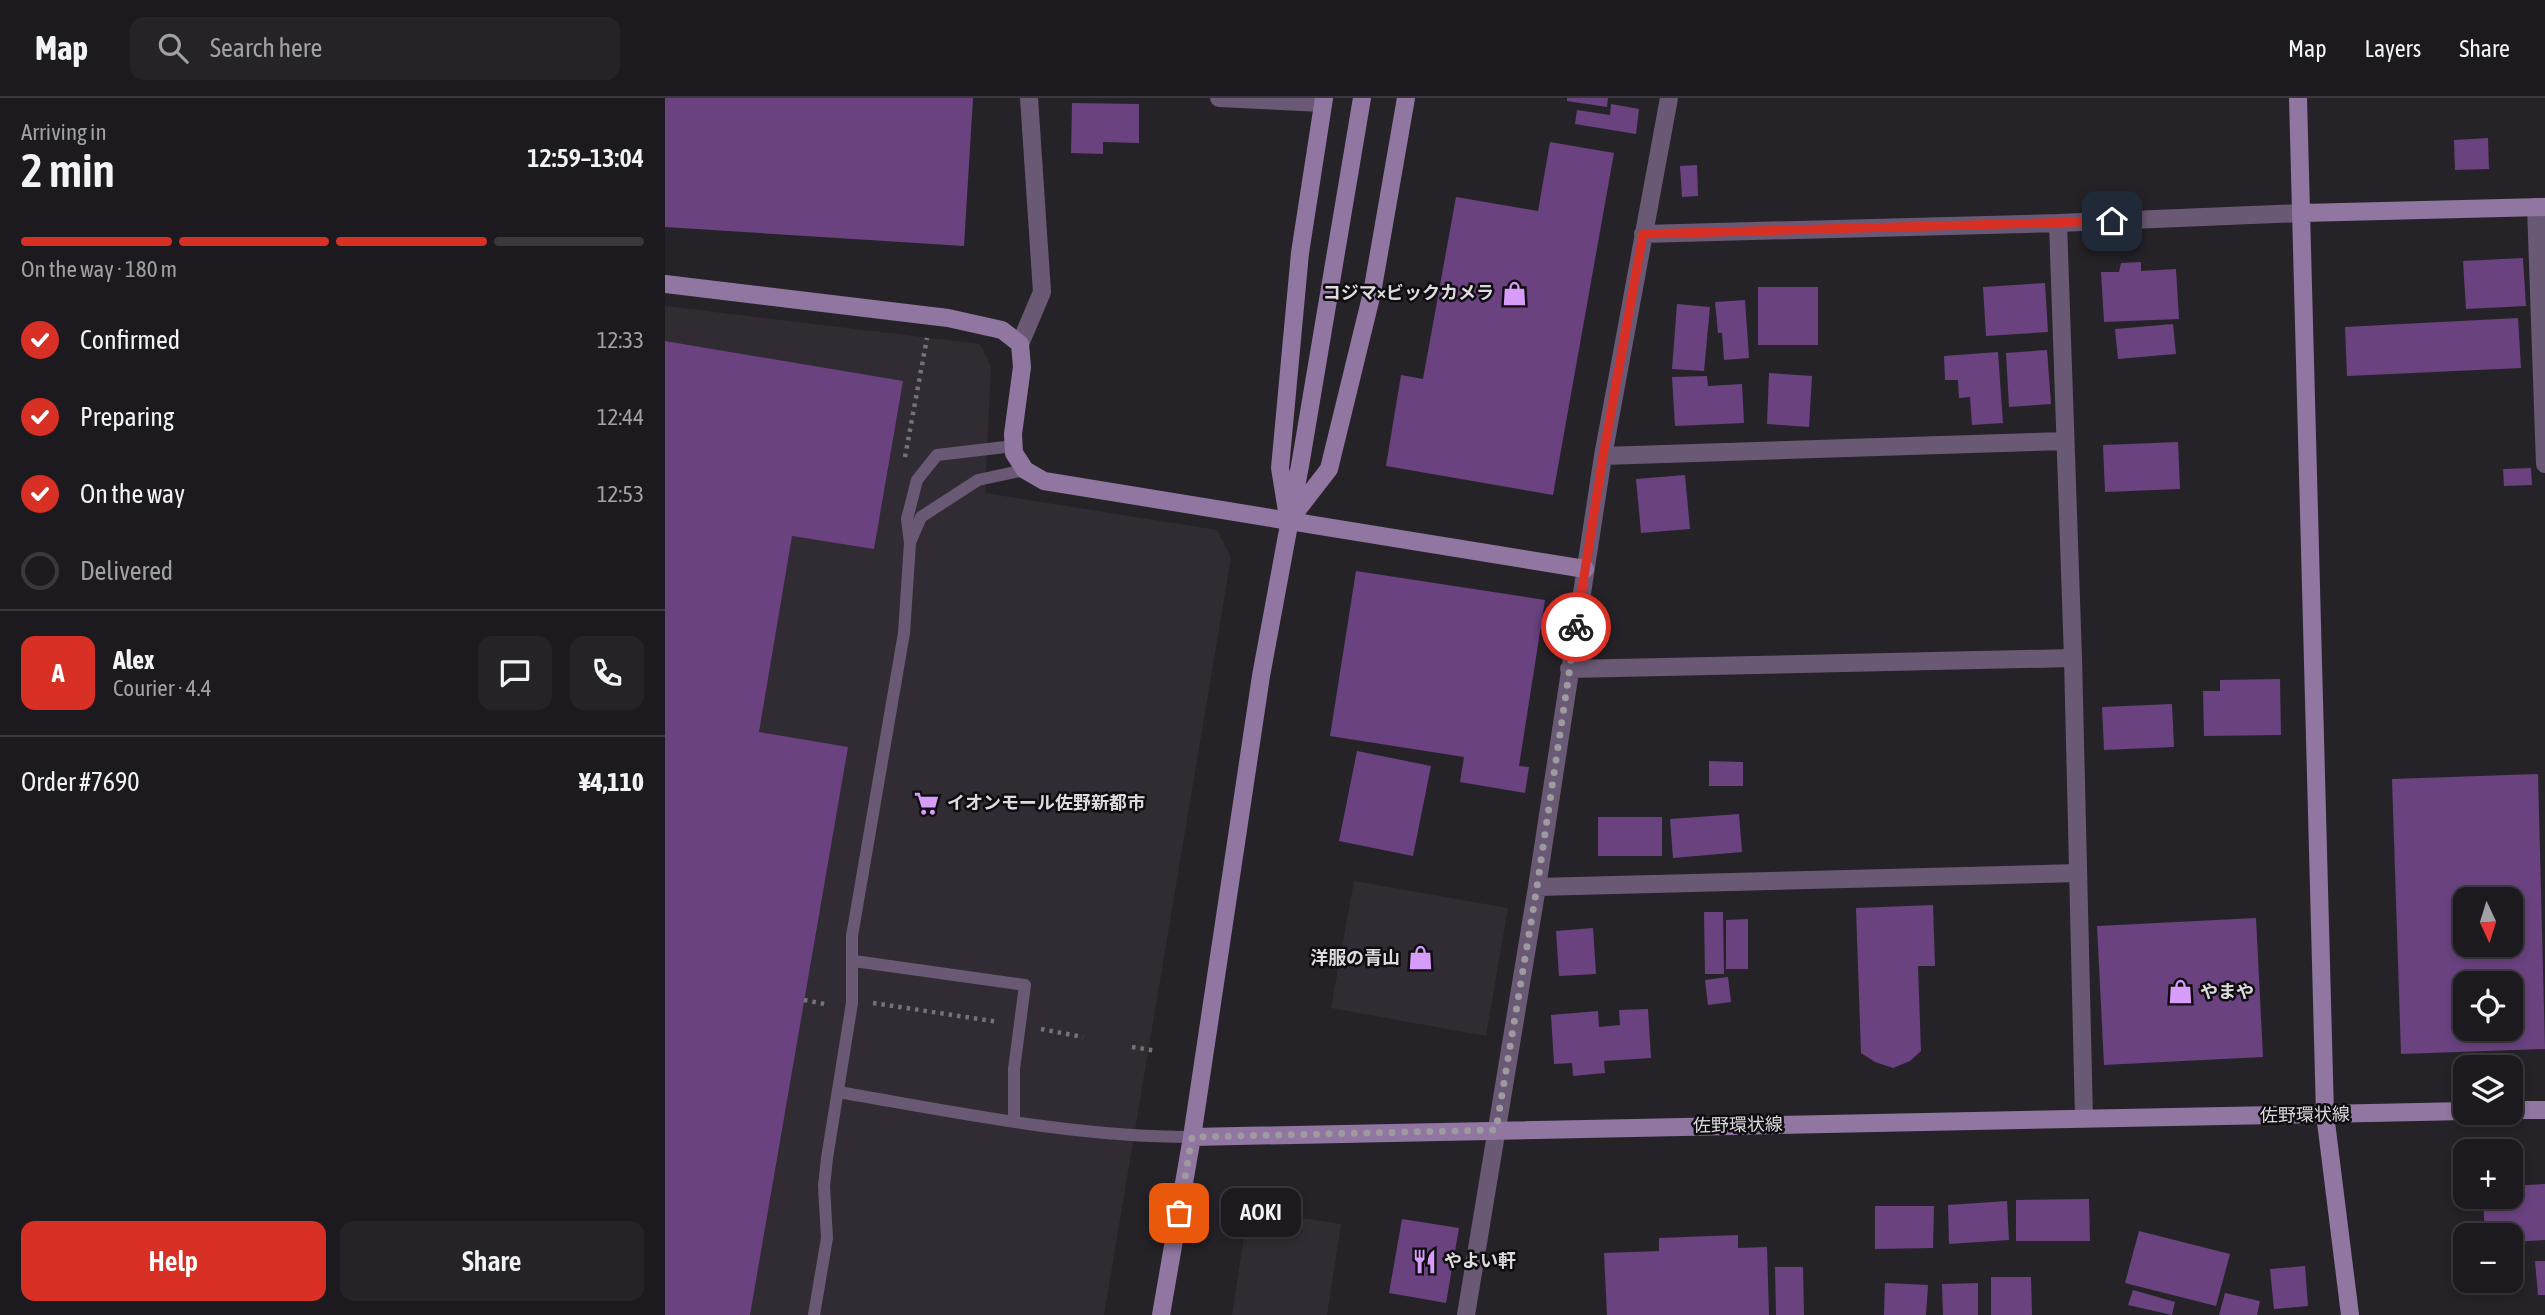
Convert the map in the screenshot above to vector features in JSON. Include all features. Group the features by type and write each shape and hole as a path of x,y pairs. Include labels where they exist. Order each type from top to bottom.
{"street":[{"path":"1029,98 1042,292 1020,344 1022,367 1013,434 1014,453 1025,470 1044,481 1585,569"},
{"path":"1219,98 1324,101 1300,253 1280,468 1288,522"},
{"path":"1161,1315 1192,1137 1261,676 1301,460 1362,98"},
{"path":"1288,522 1329,469 1372,293 1406,98"},
{"path":"1465,1315 1537,887 1603,456 1669,98"},
{"path":"2298,98 2325,1114 2350,1315"},
{"path":"1643,234 2541,207 2545,464"},
{"path":"2058,223 2073,658 2084,1118"},
{"path":"665,284 947,318 1002,330 1020,344"},
{"path":"1603,456 2065,441"},
{"path":"1569,669 2073,658"},
{"path":"1537,887 2078,873"},
{"path":"2523,1111 2545,1110"},
{"name":"佐野環状線","path":"1192,1137 2453,1111"}],"lane":[{"path":"814,1315 827,1238 824,1186 852,1003 852,936 904,633 910,543 907,519 917,480 937,455 1014,446"},
{"path":"910,543 921,517 978,480 1025,470"},
{"path":"854,961 1025,985 1014,1069 1014,1122"},
{"path":"838,1092 1014,1122 1137,1137 1192,1137"}],"path":[{"path":"804,1000 825,1004"},
{"path":"869,1002 999,1022"},
{"path":"1036,1028 1083,1037"},
{"path":"1132,1047 1157,1051"}],"shaded area":[{"name":"イオンモール佐野新都市","path":"665,306 980,344 991,367 985,493 1217,530 1231,557 1104,1315 665,1315"},
{"name":"洋服の青山","path":"1354,881 1508,908 1486,1036 1331,1008"},
{"path":"1248,1210 1341,1224 1327,1315 1232,1315"}],"building":[{"path":"665,98 973,98 964,246 665,227"},
{"path":"1567,98 1608,98 1607,107 1567,101"},
{"path":"1072,103 1139,104 1139,143 1103,142 1103,154 1071,153"},
{"path":"1611,104 1639,109 1636,134 1575,124 1577,110 1610,115"},
{"path":"2488,138 2489,169 2455,170 2454,140"},
{"name":"コジマ×ビックカメラ","path":"1550,142 1614,153 1553,495 1386,466 1401,375 1423,379 1456,197 1538,211"},
{"path":"1697,165 1698,196 1682,197 1680,166"},
{"path":"2523,258 2526,306 2466,309 2463,261"},
{"path":"2141,262 2141,271 2176,269 2179,319 2104,322 2101,272 2119,272 2121,263"},
{"path":"2045,283 2048,332 1986,336 1983,287"},
{"path":"1758,287 1818,287 1818,345 1758,345"},
{"path":"1745,300 1749,358 1724,360 1722,333 1718,333 1715,302"},
{"path":"1677,304 1710,307 1704,371 1672,369"},
{"path":"2518,318 2521,368 2347,376 2345,327"},
{"path":"2173,324 2176,354 2118,359 2115,329"},
{"path":"665,341 903,381 874,549 792,536 759,732 848,747 750,1315 665,1315"},
{"path":"2047,350 2051,404 2009,407 2006,353"},
{"path":"1998,352 2003,423 1972,425 1970,397 1959,398 1958,380 1945,380 1944,356"},
{"path":"1769,373 1812,376 1809,427 1767,424"},
{"path":"1707,376 1708,386 1742,384 1744,423 1675,426 1672,377"},
{"path":"2178,442 2180,489 2105,492 2103,445"},
{"path":"2531,468 2532,485 2504,486 2503,469"},
{"path":"1685,475 1690,529 1641,533 1636,479"},
{"path":"1356,571 1545,600 1519,766 1529,767 1525,793 1460,782 1464,757 1330,736"},
{"path":"2280,679 2281,735 2204,736 2203,691 2220,691 2220,680"},
{"path":"2172,704 2174,747 2104,750 2102,707"},
{"path":"1357,751 1431,766 1413,856 1339,841"},
{"path":"1709,761 1743,762 1743,786 1709,786"},
{"path":"2538,774 2545,1049 2401,1054 2392,779"},
{"path":"1739,814 1742,852 1673,858 1670,819"},
{"path":"1598,817 1662,817 1662,856 1598,856"},
{"path":"1933,905 1935,966 1918,966 1921,1051 1910,1061 1893,1068 1875,1062 1861,1053 1856,908"},
{"path":"1704,912 1723,912 1724,974 1705,974"},
{"name":"やまや","path":"2256,918 2263,1057 2104,1065 2097,926"},
{"path":"1748,919 1748,969 1726,969 1726,920"},
{"path":"1593,928 1596,974 1559,976 1556,931"},
{"path":"1728,977 1731,1002 1708,1005 1705,980"},
{"path":"1648,1009 1651,1058 1604,1061 1605,1073 1573,1076 1572,1063 1554,1064 1551,1015 1598,1011 1599,1027 1620,1025 1619,1010"},
{"path":"2545,1184 2545,1240 2523,1241 2523,1223 2484,1223 2484,1209 2523,1209 2523,1185"},
{"path":"2089,1199 2090,1241 2016,1241 2016,1200"},
{"path":"2007,1201 2009,1240 1949,1244 1948,1205"},
{"path":"1875,1206 1934,1206 1933,1248 1875,1249"},
{"name":"やよい軒","path":"1402,1219 1459,1228 1446,1303 1389,1293"},
{"path":"2139,1231 2230,1254 2216,1306 2125,1283"},
{"path":"1738,1235 1738,1248 1767,1247 1769,1315 1607,1315 1604,1253 1659,1251 1659,1238"},
{"path":"2535,1261 2545,1261 2545,1295 2538,1295"},
{"path":"2305,1266 2308,1306 2274,1309 2270,1269"},
{"path":"1775,1267 1803,1267 1804,1315 1776,1315"},
{"path":"1991,1277 2031,1277 2032,1315 1991,1315"},
{"path":"1885,1283 1928,1285 1926,1315 1884,1315"},
{"path":"1978,1283 1978,1315 1943,1315 1942,1284"},
{"path":"2133,1290 2175,1302 2172,1315 2128,1305"},
{"path":"2225,1293 2260,1301 2257,1315 2219,1315"}],"way so far":[{"path":"1179,1213 1192,1137 1496,1130 1537,887 1576,627"}],"place":[{"name":"コジマ×ビックカメラ","path":"1514,293"},
{"name":"イオンモール佐野新都市","path":"927,803"},
{"name":"洋服の青山","path":"1420,958"},
{"name":"やまや","path":"2180,992"},
{"name":"AOKI","path":"1179,1213"},
{"name":"やよい軒","path":"1424,1261"}],"route":[{"path":"1576,627 1603,456 1643,234 2112,221"}]}
